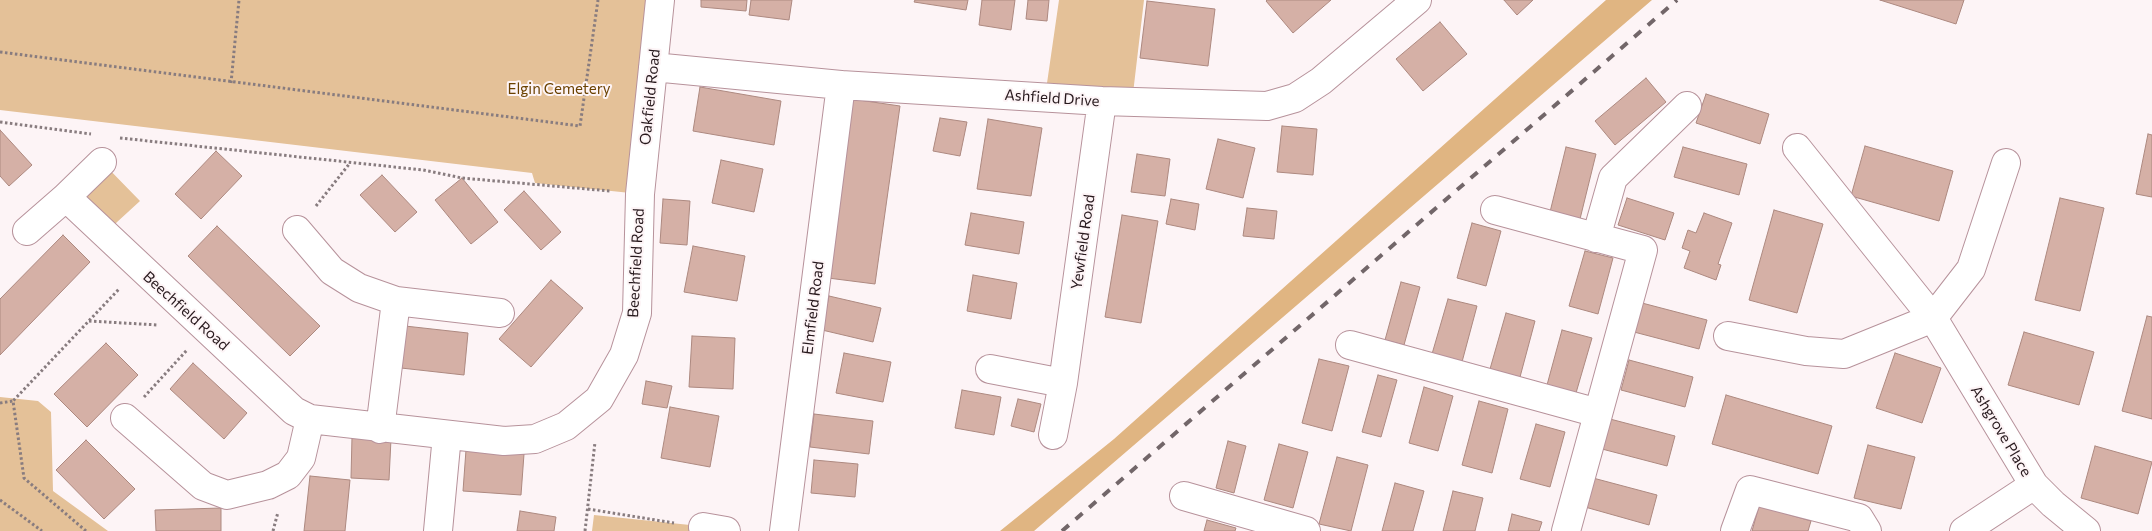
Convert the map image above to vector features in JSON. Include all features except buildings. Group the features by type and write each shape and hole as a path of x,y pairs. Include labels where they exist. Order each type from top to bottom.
{"street":[{"name":"Oakfield Road","path":"640,194 660,0"},
{"name":"Ashfield Drive","path":"653,67 841,85 1102,101 1267,106 1295,98 1321,81 1417,0"},
{"name":"Elmfield Road","path":"784,531 841,85"},
{"name":"Yewfield Road","path":"1053,435 1063,383 1102,101"},
{"path":"1596,238 1614,178 1687,106"},
{"name":"Ashgrove Place","path":"1797,148 1933,318 2034,485 2053,504 2086,531"},
{"path":"27,230 66,197 102,162"},
{"path":"1728,336 1806,351 1844,354 1933,318 1971,269 2006,163"},
{"name":"Beechfield Road","path":"66,197 139,268 294,411 310,420 504,441 536,439 566,426 600,399 624,355 637,313 640,194"},
{"path":"1496,210 1643,250 1566,531"},
{"path":"297,230 332,271 358,288 396,301 500,313"},
{"path":"380,429 396,301"},
{"path":"1350,345 1598,413"},
{"path":"990,368 1063,383"},
{"path":"125,418 203,486 227,495 268,485 288,475 301,458 310,420"},
{"path":"438,531 447,435"},
{"path":"1964,531 2034,485"},
{"path":"1735,531 1750,490 1859,518 1867,531"},
{"path":"1184,496 1306,531"}],"path":[{"path":"231,83 239,0"},
{"path":"0,52 231,83 580,126 598,0"},
{"path":"0,122 92,135"},
{"path":"112,137 423,170 462,178 535,183 640,194"},
{"path":"297,230 350,163"},
{"path":"0,403 13,402 139,268"},
{"path":"89,321 206,328"},
{"path":"125,418 206,328"},
{"path":"585,531 600,399"},
{"path":"13,402 24,478 86,531"},
{"path":"0,500 42,531"},
{"path":"588,509 715,529"}],"green space":[{"name":"Elgin Cemetery","path":"0,0 660,0 640,194 535,183 532,173 0,110"},
{"path":"1059,0 1144,0 1132,102 1045,97"},
{"path":"102,162 140,201 104,234 66,197"},
{"path":"0,397 38,401 51,412 53,491 108,531 0,531"},
{"path":"594,515 690,525 689,531 592,531"}],"shaded area":[{"path":"1606,0 1652,0 1034,531 1000,531 1114,439"}],"railway":[{"path":"1062,531 1677,0"}]}
